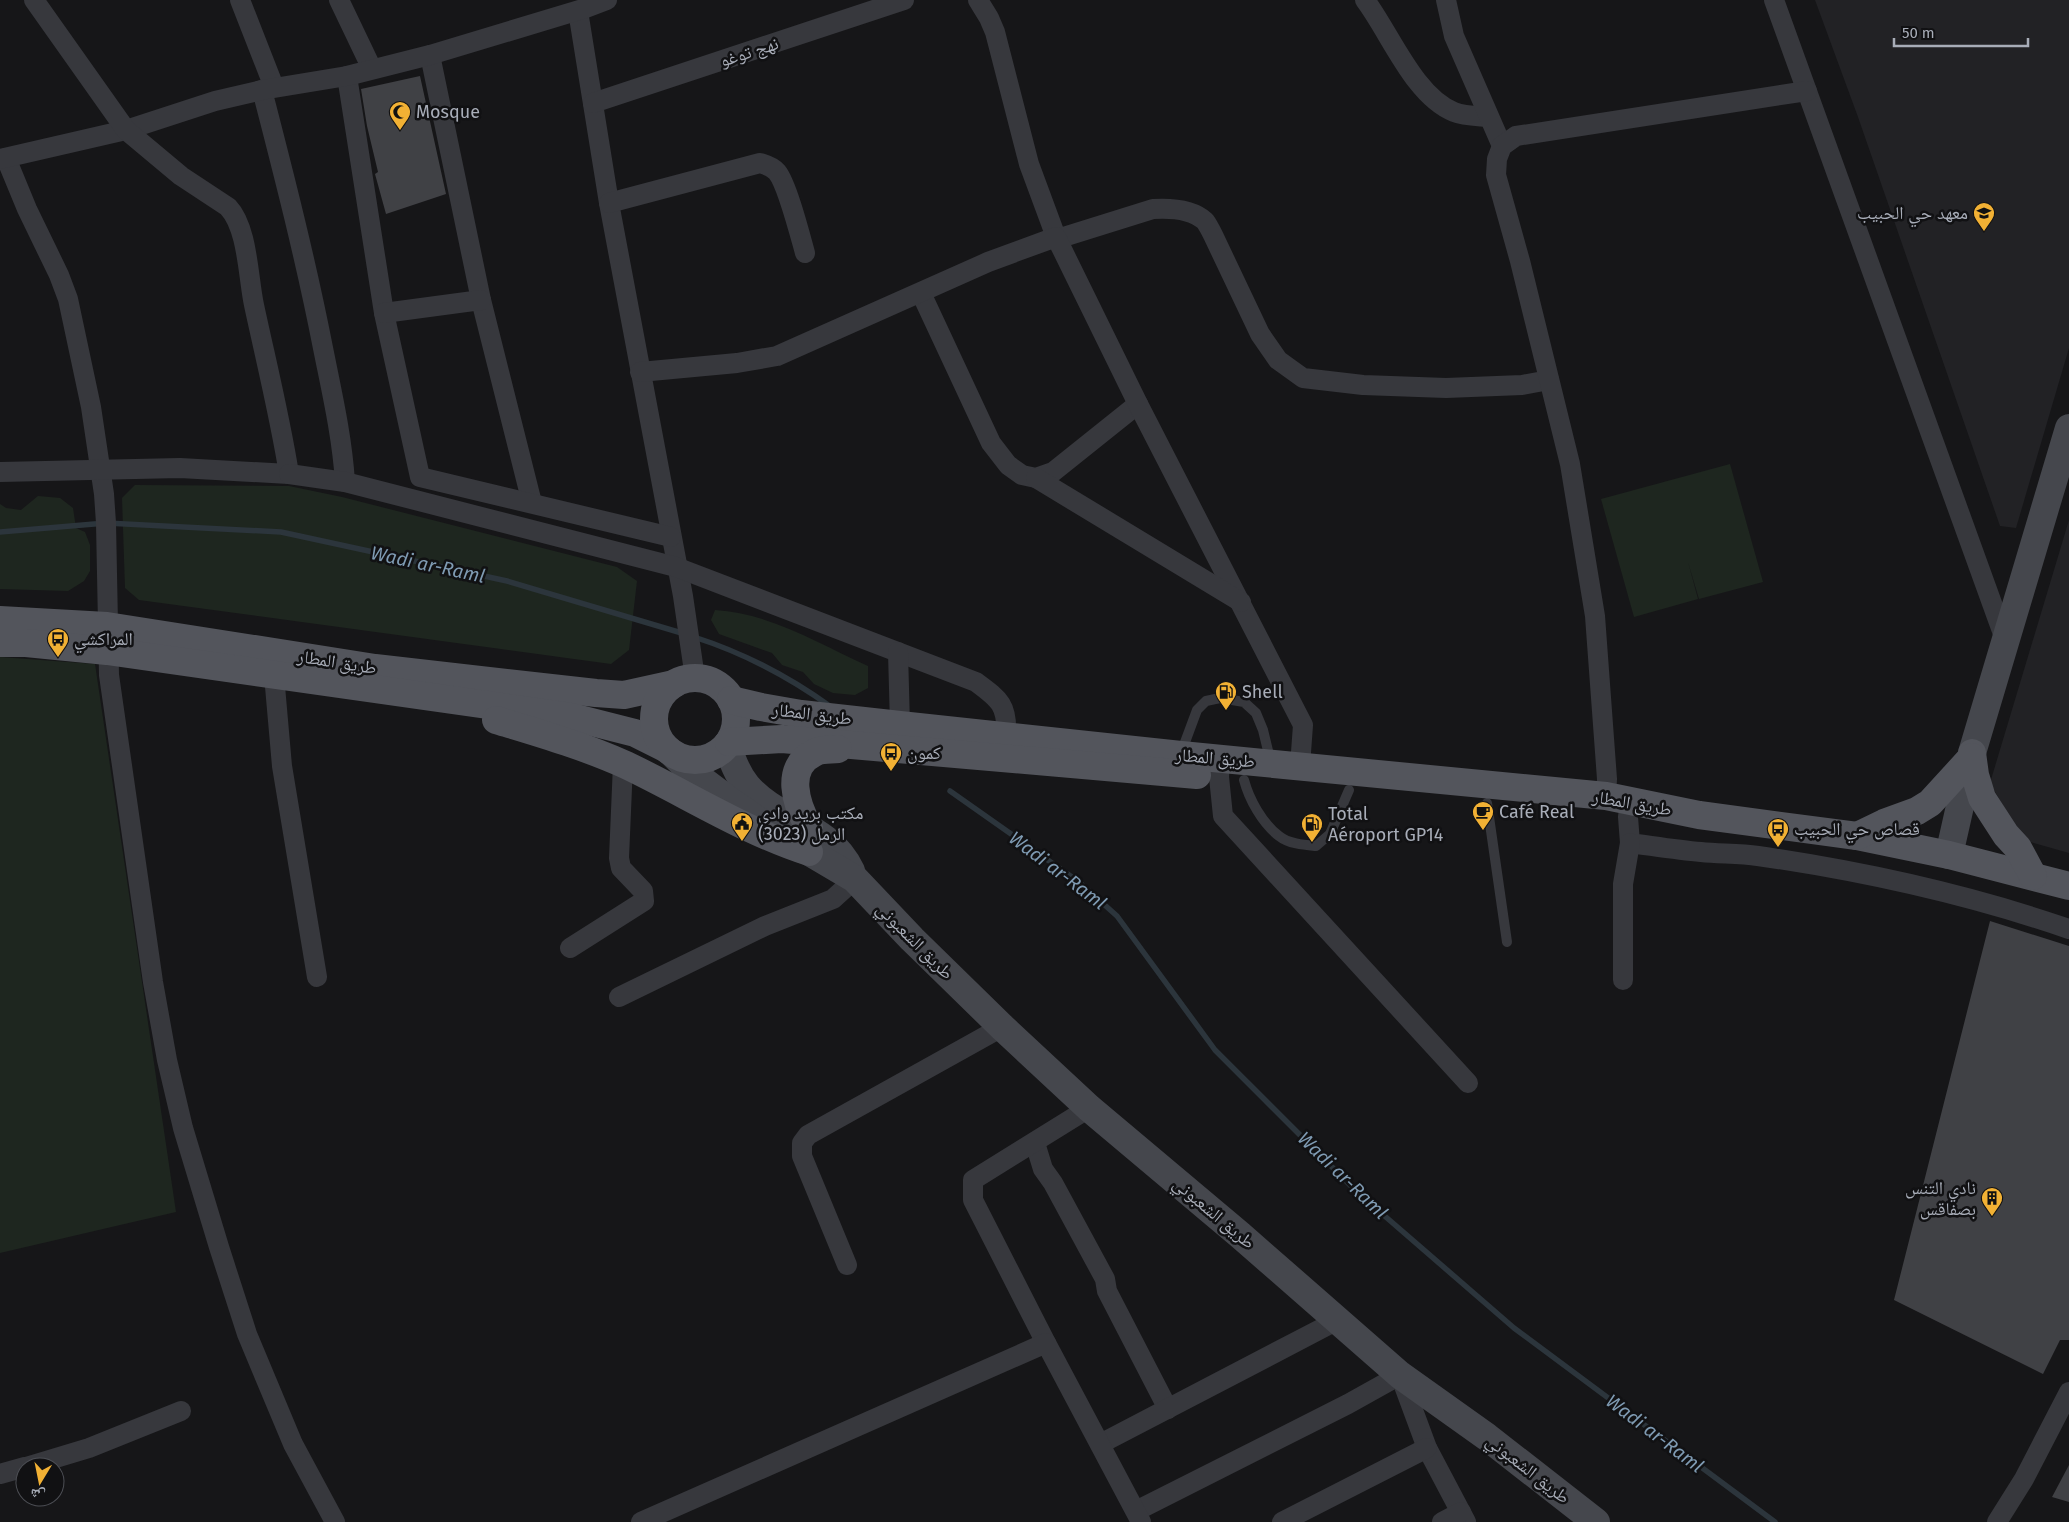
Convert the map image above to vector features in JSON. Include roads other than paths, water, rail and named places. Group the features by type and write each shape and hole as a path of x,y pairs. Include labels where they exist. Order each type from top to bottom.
{"main road":[{"name":"طريق المطار","path":"0,620 107,638 274,675 572,717 635,733 669,751"},
{"name":"طريق المطار","path":"0,643 107,638 624,695 685,681"},
{"path":"685,681 716,684 731,700 735,710 736,721 728,743 715,754 701,759 686,759 669,751 659,738 655,727 654,714 664,692 685,681"},
{"path":"371,688 498,721 587,750 623,764 756,832 809,839 795,790 795,779 799,768 806,758 815,752 857,746"},
{"name":"طريق المطار","path":"731,700 801,714 1181,755 1228,772 1271,764 1300,766 1623,814"},
{"name":"طريق المطار","path":"728,743 782,739 1228,772 1348,790 1487,804 1623,814 1699,815 1857,836 1949,855 2069,886"},
{"path":"1857,836 1884,823 1917,811 1930,803 1972,755"},
{"path":"1972,755 1975,775 1982,798 2006,836 2018,848 2034,876"}],"street":[{"path":"240,0 268,88 317,316 342,444 345,482"},
{"path":"339,0 372,69"},
{"path":"336,1522 293,1444 254,1350 219,1247 184,1128 167,1060 153,982 109,675 106,523 100,470 82,360 68,299 3,158 126,130 215,101 268,88 347,76 430,55 567,8 607,0"},
{"name":"نهج توغو","path":"593,103 904,0"},
{"path":"978,0 990,18 995,32 1029,164 1056,238 1138,404 1304,724 1300,766"},
{"path":"1365,0 1422,88 1442,106 1455,112 1488,117"},
{"path":"1446,0 1454,36 1502,146"},
{"path":"1774,0 2006,642"},
{"path":"36,1 126,130 181,176 228,207 238,221 282,429 289,474"},
{"path":"567,8 593,103 609,203 671,537 676,567 685,681"},
{"path":"430,55 482,300 532,503"},
{"path":"347,76 384,313 420,477 414,499"},
{"path":"1623,980 1623,814 1606,779 1595,616 1570,464 1520,261 1496,175 1497,158 1502,146 1516,136 1806,91"},
{"path":"609,203 760,163 770,166 778,172 805,253"},
{"path":"640,372 737,363 777,356 988,262 1056,238 1154,209 1169,208 1197,216 1205,222 1260,334 1278,360 1303,378 1363,385 1446,388 1522,385 1549,380"},
{"path":"921,293 991,443 1008,464 1022,476 1036,478 1240,602"},
{"path":"384,313 482,300"},
{"path":"1036,478 1053,472 1138,404"},
{"path":"1949,855 1972,755 2069,428"},
{"path":"0,472 180,468 289,474 345,482 676,567 976,682 993,694 1002,705 1007,719 1006,736"},
{"path":"420,477 671,537"},
{"path":"898,652 900,725"},
{"path":"274,675 282,766 317,977"},
{"name":"طريق الشعبوني","path":"728,743 739,774 748,787 809,839"},
{"name":"طريق الشعبوني","path":"669,751 730,802 809,839 836,847 847,862 855,879 912,939 1089,1108 1240,1235 1400,1375 1486,1437 1596,1522"},
{"path":"570,948 644,901 643,891 621,868 619,858 623,764"},
{"path":"1228,772 1223,816 1468,1083"},
{"path":"1623,814 1700,852 1757,856 1856,873 1937,891 2029,915 2069,929"},
{"path":"619,997 765,926 833,899 855,879"},
{"path":"848,1265 836,1234 810,1179 802,1156 802,1143 808,1135 1002,1027"},
{"path":"1089,1108 974,1180 973,1200 1138,1516 1400,1375 1427,1448 1463,1517 1442,1522"},
{"path":"1034,1142 1043,1169 1053,1183 1105,1279 1107,1291 1168,1409"},
{"path":"1100,1444 1336,1320"},
{"path":"641,1522 1046,1342"},
{"path":"1997,1522 2024,1480 2069,1392"},
{"path":"59,1457 89,1448 182,1412"},
{"path":"1282,1522 1427,1448"},
{"path":"0,1474 15,1470"}],"lane":[{"path":"1181,755 1196,710 1206,701 1220,698 1244,702 1256,713 1263,730 1271,764"},
{"path":"1228,772 1279,837 1302,845 1316,846 1330,834 1348,790"},
{"path":"1487,804 1507,942"}],"waterway":[{"name":"Wadi ar-Raml","path":"0,532 106,523 281,532 507,581 685,634"},
{"name":"Wadi ar-Raml","path":"694,637 730,650 765,666 831,707"},
{"name":"Wadi ar-Raml","path":"950,791 1079,882 1117,916 1215,1050 1357,1192 1514,1328 1775,1522"}],"place":[{"name":"Mosque","path":"400,131"},
{"name":"معهد حي الحبيب","path":"1984,232"},
{"name":"المراكشي","path":"58,658"},
{"name":"Shell","path":"1226,711"},
{"name":"كمون","path":"891,772"},
{"name":"Café Real","path":"1483,831"},
{"name":"مكتب بريد وادي الرمل (3023)","path":"742,842"},
{"name":"Total Aéroport GP14","path":"1312,843"},
{"name":"قصاص حي الحبيب","path":"1778,848"},
{"name":"نادي التنس بصفاقس","path":"1992,1217"}]}
